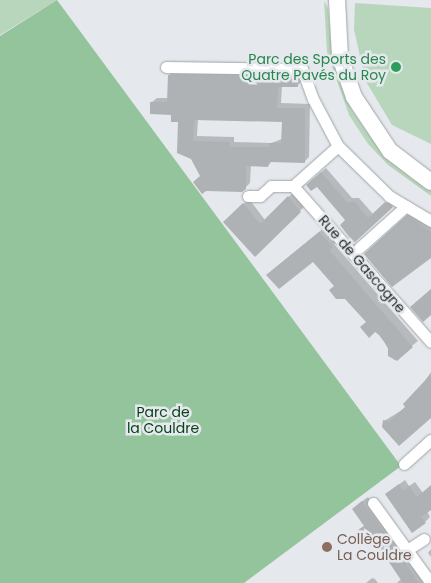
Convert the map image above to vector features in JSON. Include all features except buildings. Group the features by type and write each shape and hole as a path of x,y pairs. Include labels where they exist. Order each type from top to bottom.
{"street":[{"path":"337,0 340,57 357,103 390,151 431,182"},
{"path":"166,67 302,69 313,99 338,146 364,174 406,206 431,221"},
{"path":"248,196 260,196 270,186 293,186 338,146"},
{"name":"Rue de Gascogne","path":"293,186 431,342"},
{"path":"359,248 406,206"},
{"path":"404,464 431,440"},
{"path":"373,503 431,583"},
{"path":"407,550 424,539"}],"green space":[{"path":"0,0 57,0 0,35"},
{"name":"Parc de la Couldre","path":"57,0 401,466 244,583 0,583 0,36"},
{"path":"324,1 328,8 332,50 351,109 377,146 412,179 431,190 431,196 388,165 368,144 349,115 327,52"},
{"name":"Parc des Sports des Quatre Pavés du Roy","path":"355,3 431,8 431,144 392,125 365,80 354,29"}],"place":[{"name":"Parc des Sports des Quatre Pavés du Roy","path":"396,67"},
{"name":"Collège La Couldre","path":"327,547"}]}
